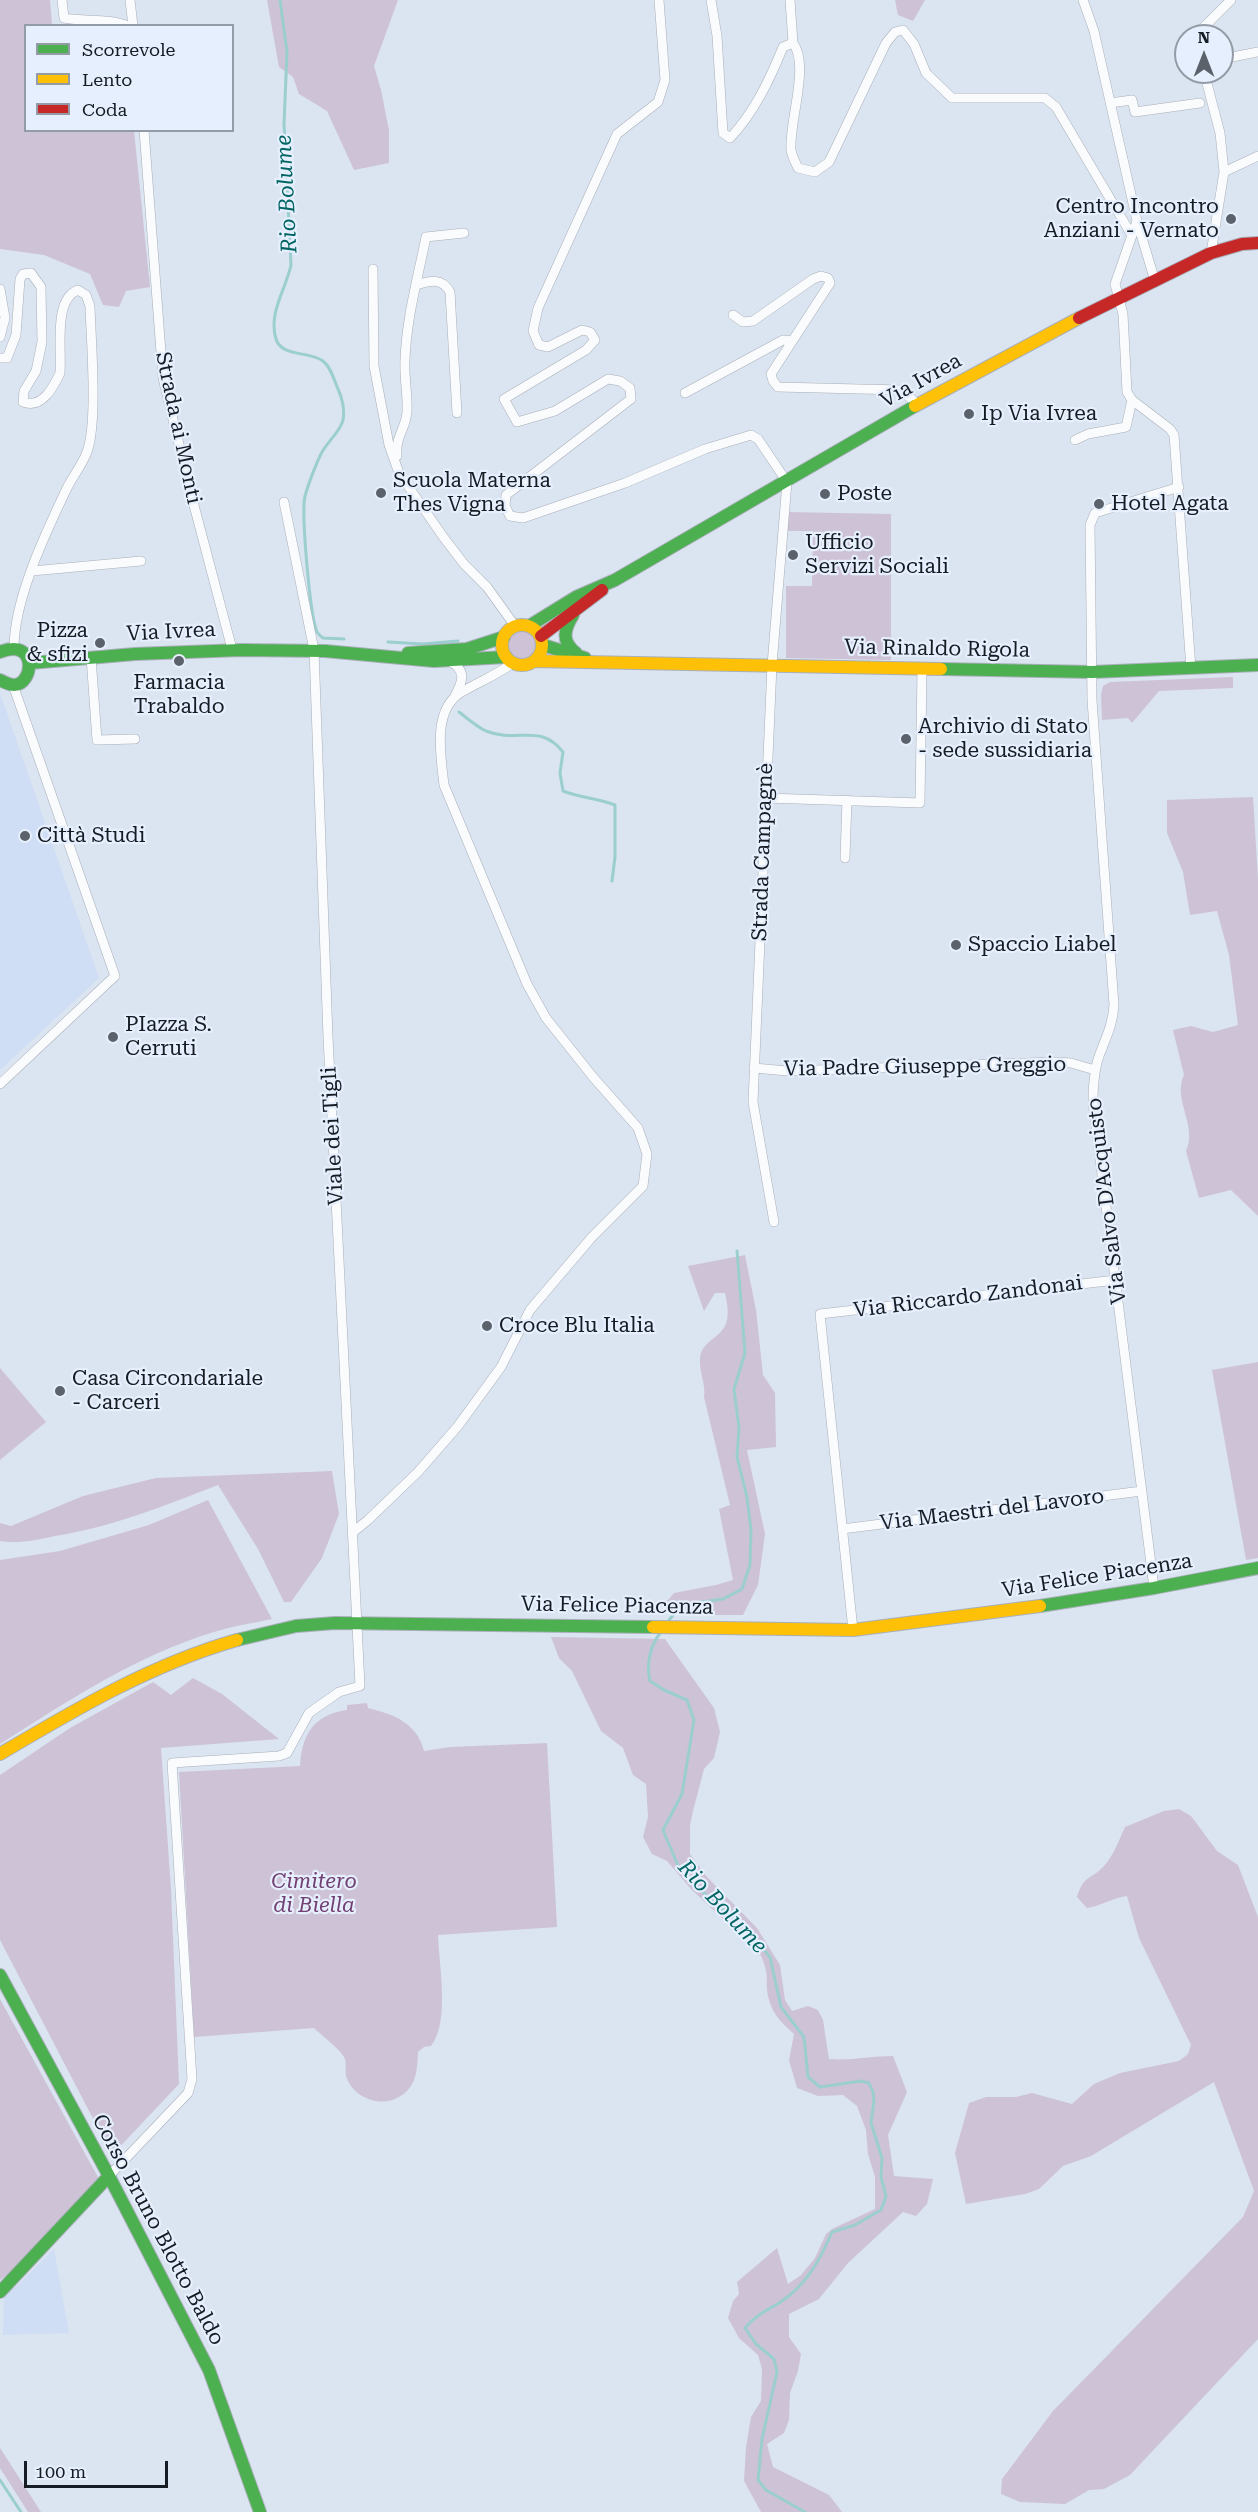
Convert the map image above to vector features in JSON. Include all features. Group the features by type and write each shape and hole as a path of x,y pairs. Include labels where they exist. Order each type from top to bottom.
{"main road":[{"name":"Via Ivrea","path":"529,626 576,597 615,580 787,482 917,404 1211,253 1242,244 1258,243"},
{"name":"Via Ivrea","path":"542,641 615,580"},
{"path":"575,613 566,627 565,638 567,646 582,658"},
{"path":"515,626 529,626 542,641 542,652 534,661 524,665 509,660 503,651 504,637 515,626"},
{"name":"Via Ivrea","path":"386,654 467,649 504,637"},
{"name":"Via Rinaldo Rigola","path":"542,641 582,658 615,664"},
{"path":"0,652 14,648 25,652 30,663 25,680 13,685 0,680"},
{"name":"Via Ivrea","path":"30,663 174,650 232,649 386,654 425,660 509,660"},
{"name":"Via Rinaldo Rigola","path":"534,661 1092,672 1258,665"},
{"name":"Via Felice Piacenza","path":"0,1754 133,1678 181,1656 232,1639 298,1625 357,1623 853,1630 1154,1588 1258,1568"},
{"name":"Corso Bruno Blotto Baldo","path":"0,1975 109,2176 209,2370 260,2512"},
{"path":"0,2292 109,2176"}],"street":[{"path":"62,0 64,18 82,21 118,21 126,24"},
{"path":"130,0 131,24"},
{"path":"659,0 665,80 658,102 617,134 538,308 533,331 539,345 548,347 582,330 590,332 595,340 586,350 504,399 517,422 555,411 608,379 620,381 630,388 631,399 506,495 506,506 510,516 523,518 625,483 705,448 751,435 758,439 787,482"},
{"path":"711,0 717,36 723,133 730,138 769,79 783,47 793,43"},
{"path":"790,0 793,43 801,58 792,122 791,153 798,168 815,172 829,162 886,43 895,32 903,30 914,44 926,73 952,98 1045,98 1056,107 1131,234"},
{"path":"1083,0 1094,31 1137,221 1155,281"},
{"path":"1207,24 1231,0"},
{"path":"1234,56 1258,52"},
{"path":"1205,84 1207,103 1220,133 1224,172 1211,253"},
{"path":"1110,103 1132,100 1135,112 1207,103"},
{"name":"Strada ai Monti","path":"144,132 163,378 232,649"},
{"path":"1224,172 1258,156"},
{"path":"1137,221 1114,284 1123,314 1127,392 1132,400 1170,429 1176,442 1191,669"},
{"path":"399,473 396,447 407,414 405,360 426,237 464,233"},
{"path":"1128,245 1146,256"},
{"path":"373,269 374,366 390,445 399,473 444,538 487,587 515,626"},
{"path":"0,358 7,358 16,335 20,279 26,272 31,273 41,287 42,342 36,371 22,397 23,402 29,404 40,402 60,373 63,306 72,292 78,290 86,295 90,306 92,393 92,416 87,452 49,526 32,571 20,605 14,648"},
{"path":"733,315 743,322 753,321 813,279 821,276 828,278 830,283 771,374 778,387 901,390 917,404"},
{"path":"416,285 434,280 446,284 450,292 457,413"},
{"path":"0,289 5,318 0,337"},
{"path":"685,393 783,340 792,341"},
{"path":"1076,440 1088,435 1126,427 1132,400"},
{"name":"Strada Campagnè","path":"774,1222 753,1102 772,665 787,482"},
{"name":"Via Salvo D'Acquisto","path":"1154,1588 1094,1117 1095,1070 1111,1027 1114,1005 1092,672 1089,555 1092,517 1095,513 1179,487"},
{"path":"284,502 314,650"},
{"path":"32,571 141,561"},
{"name":"Viale dei Tigli","path":"109,2176 188,2093 192,2079 172,1763 279,1756 287,1753 309,1713 339,1692 360,1686 328,1037 314,650"},
{"path":"91,657 97,740 135,739"},
{"path":"351,1533 368,1520 418,1472 458,1426 501,1366 530,1310 592,1237 643,1186 646,1154 638,1128 546,1018 527,984 444,784 440,749 442,726 462,683 462,674 458,666 447,660"},
{"path":"453,699 460,693 495,676 509,660"},
{"path":"765,798 920,803 922,669"},
{"path":"0,1084 115,976 13,685"},
{"path":"845,858 847,800"},
{"name":"Via Padre Giuseppe Greggio","path":"754,1068 787,1071 1056,1062 1071,1063 1095,1070"},
{"name":"Via Riccardo Zandonai","path":"842,1529 819,1314 1116,1280"},
{"name":"Via Maestri del Lavoro","path":"842,1529 1142,1491"},
{"path":"842,1529 853,1630"}],"shaded area":[{"name":"Città Studi","path":"0,693 99,978 0,1070"},
{"path":"54,2249 69,2333 3,2335 4,2296"}],"green space":[{"path":"0,0 50,0 52,24 24,24 24,132 134,132 150,287 126,291 119,307 103,305 90,274 44,255 0,249"},
{"path":"267,0 398,0 374,66 389,130 389,163 354,170 327,111 299,94 293,77 279,67"},
{"path":"895,0 925,0 913,21 898,15"},
{"path":"786,512 891,514 891,660 786,658 786,586 812,586 813,531 786,531"},
{"path":"522,629 528,630 536,638 536,650 528,658 522,659 516,658 508,650 507,644 508,638 516,630"},
{"path":"1233,677 1233,688 1159,691 1132,723 1128,718 1102,720 1101,695 1103,686 1110,682"},
{"path":"1253,797 1258,879 1258,1216 1231,1190 1199,1198 1186,1151 1189,1132 1181,1093 1184,1075 1173,1030 1191,1026 1213,1032 1238,1025 1229,955 1217,911 1190,915 1183,872 1167,833 1167,800"},
{"path":"745,1255 756,1310 763,1375 775,1393 776,1447 747,1450 765,1534 758,1585 743,1615 688,1615 663,1606 674,1593 733,1580 719,1509 730,1505 704,1397 700,1364 703,1348 725,1326 727,1305 725,1293 715,1293 704,1311 688,1266"},
{"path":"1258,1362 1258,1558 1246,1560 1212,1370"},
{"path":"0,1368 46,1422 0,1460"},
{"path":"332,1471 339,1514 322,1558 291,1602 284,1602 258,1549 218,1485 138,1515 97,1527 28,1541 0,1541 0,1523 11,1526 83,1496 156,1478"},
{"path":"208,1500 272,1619 214,1632 158,1653 104,1680 0,1744 0,1560 60,1551 149,1525"},
{"path":"551,1637 665,1639 714,1708 720,1732 714,1758 704,1769 693,1811 690,1825 690,1854 707,1877 757,1928 780,1965 785,2000 792,2011 808,2006 818,2010 823,2020 829,2059 893,2056 907,2092 888,2135 894,2176 933,2179 927,2204 916,2216 903,2212 848,2263 819,2299 789,2314 789,2337 801,2354 790,2393 789,2420 784,2433 767,2444 773,2467 829,2495 842,2512 761,2512 744,2481 751,2417 761,2401 762,2369 758,2355 739,2338 728,2318 733,2301 739,2294 737,2282 777,2248 788,2284 801,2275 815,2258 826,2234 875,2209 875,2177 868,2154 866,2130 857,2106 843,2095 818,2096 797,2088 789,2060 794,2034 773,2010 760,1954 691,1889 667,1861 652,1854 643,1837 648,1817 646,1784 633,1775 623,1748 601,1731 572,1671 559,1658"},
{"path":"193,1678 222,1694 279,1739 161,1748 171,1889 179,2084 112,2155 0,1940 0,1775 70,1728 153,1682 171,1695"},
{"name":"Cimitero di Biella","path":"367,1703 368,1708 386,1713 410,1726 421,1741 424,1751 450,1747 547,1743 557,1927 438,1935 442,2009 437,2036 431,2046 424,2047 418,2052 413,2083 405,2093 392,2100 384,2101 368,2099 355,2090 346,2076 344,2057 314,2028 194,2037 179,1772 300,1766 303,1745 318,1722 326,1716 347,1710 347,1705"},
{"path":"1179,1809 1191,1816 1217,1851 1238,1865 1258,1917 1258,2339 1130,2475 1104,2489 1089,2490 1065,2504 1020,2502 1001,2494 1002,2479 1053,2411 1243,2217 1254,2191 1214,2082 1091,2156 1063,2166 1039,2189 1025,2194 966,2204 955,2153 969,2103 986,2097 1016,2097 1032,2093 1072,2104 1094,2084 1120,2073 1179,2061 1188,2054 1191,2045 1139,1938 1127,1896 1087,1908 1077,1897 1085,1881 1108,1862 1125,1827 1164,1811"},
{"path":"0,1999 99,2179 19,2266 0,2280"},
{"path":"0,2448 41,2512 28,2512 0,2468"}],"waterway":[{"name":"Rio Bolume","path":"280,0 287,52 284,124 291,265 276,310 274,329 276,339 284,349 317,358 326,364 342,400 343,420 323,450 312,475 305,496 304,522 309,586 317,632 323,638 344,639"},
{"name":"Rio Bolume","path":"388,642 423,644 458,641"},
{"name":"Rio Bolume","path":"459,712 486,731 508,736 537,736 554,743 563,752 560,773 563,791 615,805 615,857 612,881"},
{"name":"Rio Bolume","path":"666,1624 681,1605 723,1599 742,1589 750,1565 751,1530 747,1497 737,1457 739,1428 734,1389 745,1353 737,1251"},
{"name":"Rio Bolume","path":"661,1632 650,1655 648,1668 650,1681 687,1700 694,1720 682,1794 663,1830 679,1868 711,1900 746,1929 770,1957 781,2007 804,2037 808,2077 820,2087 861,2081 869,2083 873,2092 871,2123 882,2158 881,2177 886,2196 881,2210 855,2225 832,2232 817,2262 797,2289 757,2316 745,2328 756,2344 774,2359 777,2372 762,2439 758,2480 766,2490 805,2512"},
{"path":"0,2480 21,2512"}],"traffic: fast":[{"path":"529,626 576,597 615,580 915,406"},
{"path":"573,615 566,630 566,640 576,653"},
{"path":"408,653 467,649 504,637"},
{"path":"543,645 585,658"},
{"path":"0,652 12,649 21,651 29,663 26,678 21,683 12,685 0,680"},
{"path":"30,663 135,654 241,650 325,651 434,661 506,657"},
{"path":"941,669 1092,672 1258,665"},
{"path":"1040,1606 1154,1588 1258,1568"},
{"path":"237,1640 296,1626 335,1623 653,1627"},
{"path":"0,1975 109,2176 209,2370 260,2512"},
{"path":"0,2292 109,2176"}],"traffic: slow":[{"path":"915,406 1079,318"},
{"path":"522,625 530,626 536,631 541,637 542,645 541,653 536,659 530,664 522,665 514,664 508,659 503,653 502,645 503,637 508,631 514,626 522,625"},
{"path":"534,661 941,669"},
{"path":"653,1627 853,1630 1040,1606"},
{"path":"0,1754 115,1689 175,1662 237,1640"}],"traffic: jam":[{"path":"1079,318 1211,253 1242,244 1258,243"},
{"path":"541,636 602,590"}],"place":[{"name":"Centro Incontro Anziani - Vernato","path":"1231,219"},
{"name":"Ip Via Ivrea","path":"969,414"},
{"name":"Scuola Materna Thes Vigna","path":"381,493"},
{"name":"Poste","path":"825,494"},
{"name":"Hotel Agata","path":"1099,504"},
{"name":"Ufficio Servizi Sociali","path":"793,555"},
{"name":"Pizza & sfizi","path":"100,643"},
{"name":"Farmacia Trabaldo","path":"179,661"},
{"name":"Archivio di Stato - sede sussidiaria","path":"906,739"},
{"name":"Città Studi","path":"25,836"},
{"name":"Spaccio Liabel","path":"956,945"},
{"name":"PIazza S. Cerruti","path":"113,1037"},
{"name":"Croce Blu Italia","path":"487,1326"},
{"name":"Casa Circondariale - Carceri","path":"60,1391"}]}
